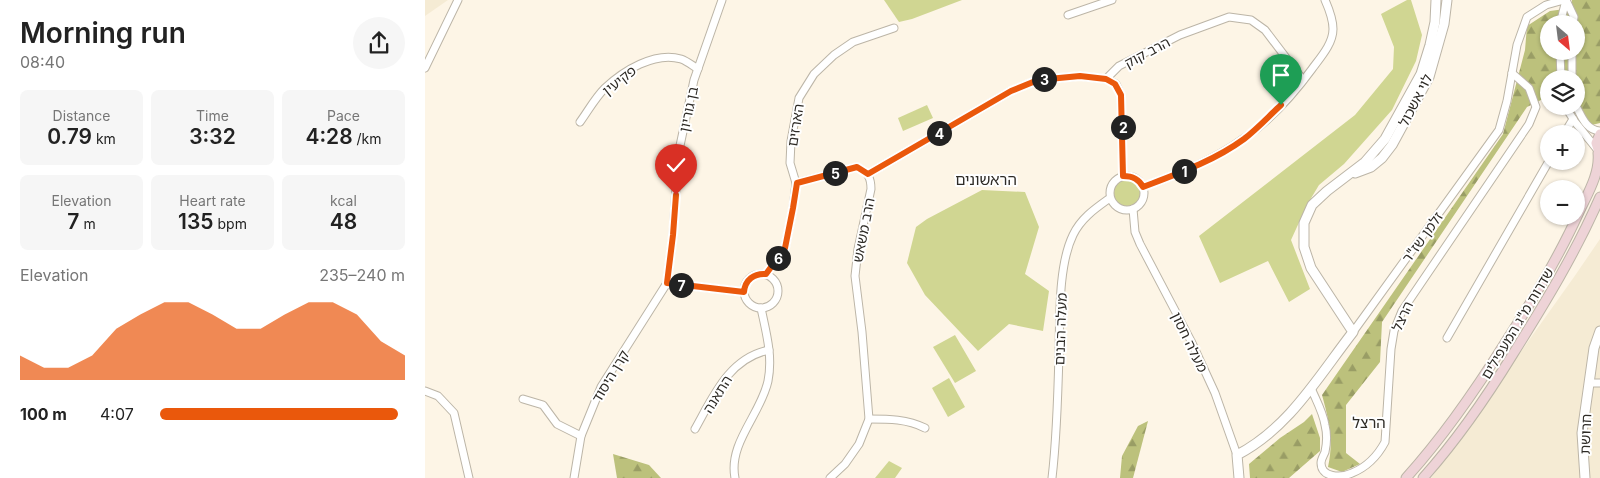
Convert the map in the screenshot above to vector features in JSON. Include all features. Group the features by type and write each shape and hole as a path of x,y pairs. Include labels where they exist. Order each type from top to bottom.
{"main road":[{"name":"שדרות מ\"ג המעפילים","path":"1406,478 1440,438 1478,387 1554,262 1586,198 1599,166 1597,137 1600,132"},
{"name":"שדרות מ\"ג המעפילים","path":"1423,478 1471,418 1531,326 1565,268 1600,197"}],"street":[{"path":"425,68 427,58 458,0"},
{"name":"בן גוריון","path":"667,283 673,235 678,156 698,69 722,0"},
{"path":"1068,15 1112,0"},
{"path":"1143,187 1184,171 1243,140 1281,105 1327,48 1333,30 1330,12 1325,0"},
{"name":"לוי אשכול","path":"1353,332 1311,268 1304,247 1304,223 1312,205 1365,162 1385,138 1421,74 1435,22 1436,0"},
{"name":"לוי אשכול","path":"1348,176 1371,167 1383,158 1392,145 1429,77 1444,24 1447,0"},
{"path":"1562,15 1565,0"},
{"path":"1565,0 1572,15"},
{"name":"זלמן שז\"ר","path":"1237,455 1257,444 1279,426 1311,388 1499,130 1517,45 1527,16 1545,6 1565,0"},
{"name":"הרב קוק","path":"1106,79 1119,66 1180,35 1229,16 1251,20 1265,30 1303,80"},
{"name":"הארזים","path":"797,183 790,163 791,141 799,98 814,74 834,55 853,42 894,28"},
{"name":"פקיעין","path":"579,122 604,89 620,76 641,64 665,57 681,59 698,69"},
{"name":"הרצל","path":"1311,388 1325,423 1327,438 1321,462 1322,468 1327,474 1335,478 1346,476 1359,470 1380,453 1385,442 1391,349 1394,331 1402,311 1529,124 1536,106 1529,88 1512,73"},
{"path":"766,274 785,248 797,183 857,167 868,174 1011,91 1038,80 1080,76 1106,79 1115,84 1121,95 1123,176"},
{"path":"1571,115 1598,152"},
{"path":"1581,115 1589,127 1600,132"},
{"path":"1569,125 1573,119"},
{"path":"1447,338 1543,170"},
{"name":"הרב משאש","path":"830,478 845,464 859,444 869,419 862,332 855,276 858,249 871,189 871,181 868,174"},
{"path":"1123,176 1137,179 1143,187 1145,192 1142,203 1133,209 1122,210 1113,203 1111,187 1114,182 1123,176"},
{"name":"מעלה הבנים","path":"1052,478 1057,414 1060,294 1068,248 1073,234 1081,222 1111,198"},
{"name":"מעלה חסון","path":"1133,209 1135,232 1139,244 1191,341 1215,393 1237,455 1239,478"},
{"path":"766,274 775,280 778,285 778,296 771,305 761,308 756,307 748,302 744,292 745,287 755,275 766,274"},
{"path":"667,283 744,292"},
{"name":"קרן היסוד","path":"574,478 581,436 601,387 667,283"},
{"path":"735,478 733,469 734,455 763,396 768,381 769,350 761,308"},
{"name":"חרושת","path":"1585,478 1582,433 1594,348 1600,331"},
{"name":"התאנה","path":"695,429 731,370 752,355 769,350"},
{"path":"1589,383 1600,383"},
{"path":"425,391 438,396 454,413 469,478"},
{"path":"523,399 543,405 557,424 581,436"},
{"path":"869,419 914,422 925,428"}],"shaded area":[{"path":"425,0 448,0 425,16"},
{"path":"1600,239 1600,478 1431,478 1574,277"}],"green space":[{"path":"884,0 962,0 899,22"},
{"path":"1407,0 1411,0 1422,35 1416,61 1392,110 1344,164 1319,185 1307,205 1291,240 1310,289 1289,302 1268,261 1220,283 1199,236 1355,115 1393,69 1394,47 1381,14"},
{"path":"1572,0 1600,0 1600,123 1592,125 1578,115 1585,115 1585,70 1540,70 1540,100 1527,107 1382,322 1380,362 1346,405 1346,453 1360,464 1342,472 1328,467 1331,448 1330,431 1322,395 1503,134 1525,50 1527,26 1540,18 1540,60 1585,60 1585,15 1544,15 1550,11 1572,8"},
{"path":"927,105 933,118 903,131 898,118"},
{"path":"1127,178 1133,179 1141,187 1141,199 1133,207 1127,208 1121,207 1113,199 1112,193 1113,187 1121,179"},
{"path":"982,190 1025,192 1039,227 1025,274 1049,291 1043,331 1009,324 978,351 925,295 907,263 916,227 927,219"},
{"path":"955,335 976,371 955,383 933,347"},
{"path":"949,378 965,407 948,417 932,388"},
{"path":"1312,414 1320,438 1320,451 1289,478 1250,478 1249,464"},
{"path":"1148,421 1133,478 1120,478 1122,456 1138,426"},
{"path":"613,454 649,465 661,478 617,478"},
{"path":"889,461 902,468 895,478 875,478"}],"district":[{"name":"הראשונים","path":"986,179"},
{"name":"הרצל","path":"1369,422"}],"route":[{"path":"676,195 667,283 744,292 747,282 755,275 766,274 785,248 797,183 857,167 868,174 1011,91 1038,80 1080,76 1106,79 1115,84 1121,95 1123,176 1137,179 1143,187 1184,171 1228,149 1243,140 1281,105"}]}
